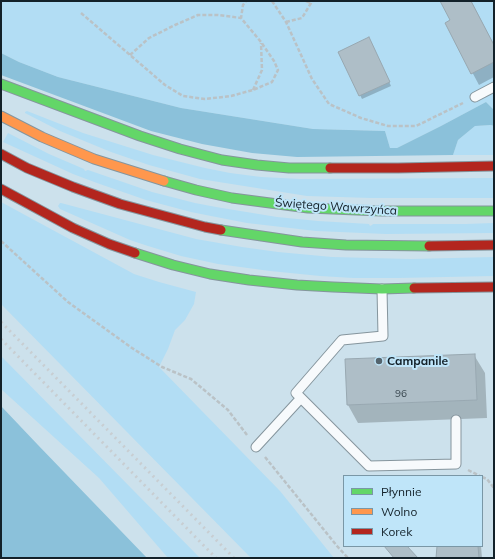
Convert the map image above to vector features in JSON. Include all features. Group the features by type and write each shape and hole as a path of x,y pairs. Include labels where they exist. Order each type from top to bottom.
{"main road":[{"path":"1,84 140,136 180,149 222,160 289,168 494,166"},
{"name":"Świętego Wawrzyńca","path":"1,116 42,137 94,159 162,181 232,198 302,207 334,209 388,211 494,210"},
{"path":"1,154 27,168 72,187 120,204 205,228 252,236 302,242 346,245 494,245"},
{"path":"1,189 80,231 137,254 210,274 283,284 333,287 382,289 494,287"}],"lane":[{"path":"476,97 494,87"},
{"path":"382,289 383,336 342,340 296,393 369,466 456,464 456,420"},
{"path":"256,447 301,398"}],"path":[{"path":"241,18 243,5 246,1"},
{"path":"272,1 286,22 312,79 330,104 361,118 388,126 416,126 476,97"},
{"path":"286,22 302,18 311,2 306,1"},
{"path":"81,12 130,55 165,85 183,96 205,99 231,96 253,90 272,82 278,70 274,61 241,18 218,15 198,15 175,24 149,38 130,55"},
{"path":"253,90 262,70 260,42"},
{"path":"1,241 74,307 132,348 162,367 191,379 228,410 256,447 348,558"},
{"path":"483,477 487,479 494,488"}],"shaded area":[{"path":"1,1 494,1 494,110 486,102 397,148 390,148 385,131 313,129 181,108 58,77 19,62 1,53"},
{"path":"1,53 19,62 58,77 181,108 313,129 385,131 390,148 397,148 486,102 494,110 494,126 475,126 458,140 453,155 297,157 252,153 202,144 151,131 1,75"},
{"path":"27,111 83,133 153,155 230,173 261,177 300,179 494,178 494,198 371,198 307,196 200,179 149,165 111,152 60,131 25,113"},
{"path":"475,126 494,126 494,155 453,155 458,140"},
{"path":"8,133 49,154 84,169 85,171 88,170 152,192 195,203 277,217 369,224 370,226 373,224 494,223 494,233 386,234 316,231 247,223 191,212 146,200 73,174 3,142"},
{"path":"1,202 134,274 196,292 194,304 185,320 175,330 159,367 280,491 334,558 251,558 1,304"},
{"path":"60,203 196,239 278,252 332,257 411,259 494,257 494,276 353,278 270,271 218,264 181,256 130,240 60,209 58,206"},
{"path":"1,356 200,558 168,558 99,478 1,389"},
{"path":"1,406 38,445 147,558 1,558"}],"building":[{"path":"440,1 471,1 494,45 494,62 471,74 445,23 450,20"},
{"path":"369,37 390,82 359,96 338,52"},
{"path":"475,354 477,400 347,405 345,359"},
{"path":"385,547 408,547 418,558 394,558"},
{"path":"437,547 478,547 479,558 436,558"}],"railway":[{"path":"1,322 234,558"},
{"path":"1,339 216,558"}],"traffic: fast":[{"path":"1,84 140,136 180,149 222,160 289,168 330,168"},
{"path":"164,181 232,198 308,208 381,211 494,211"},
{"path":"221,230 302,242 346,245 429,246"},
{"path":"135,253 173,265 210,274 249,280 333,287 382,289 414,288"}],"traffic: slow":[{"path":"1,116 42,137 94,159 164,181"}],"traffic: jam":[{"path":"1,154 27,168 120,204 221,230"},
{"path":"330,168 494,166"},
{"path":"1,189 73,228 109,244 135,253"},
{"path":"429,246 494,245"},
{"path":"414,288 494,287"}],"place":[{"name":"Campanile","path":"379,361"}]}
